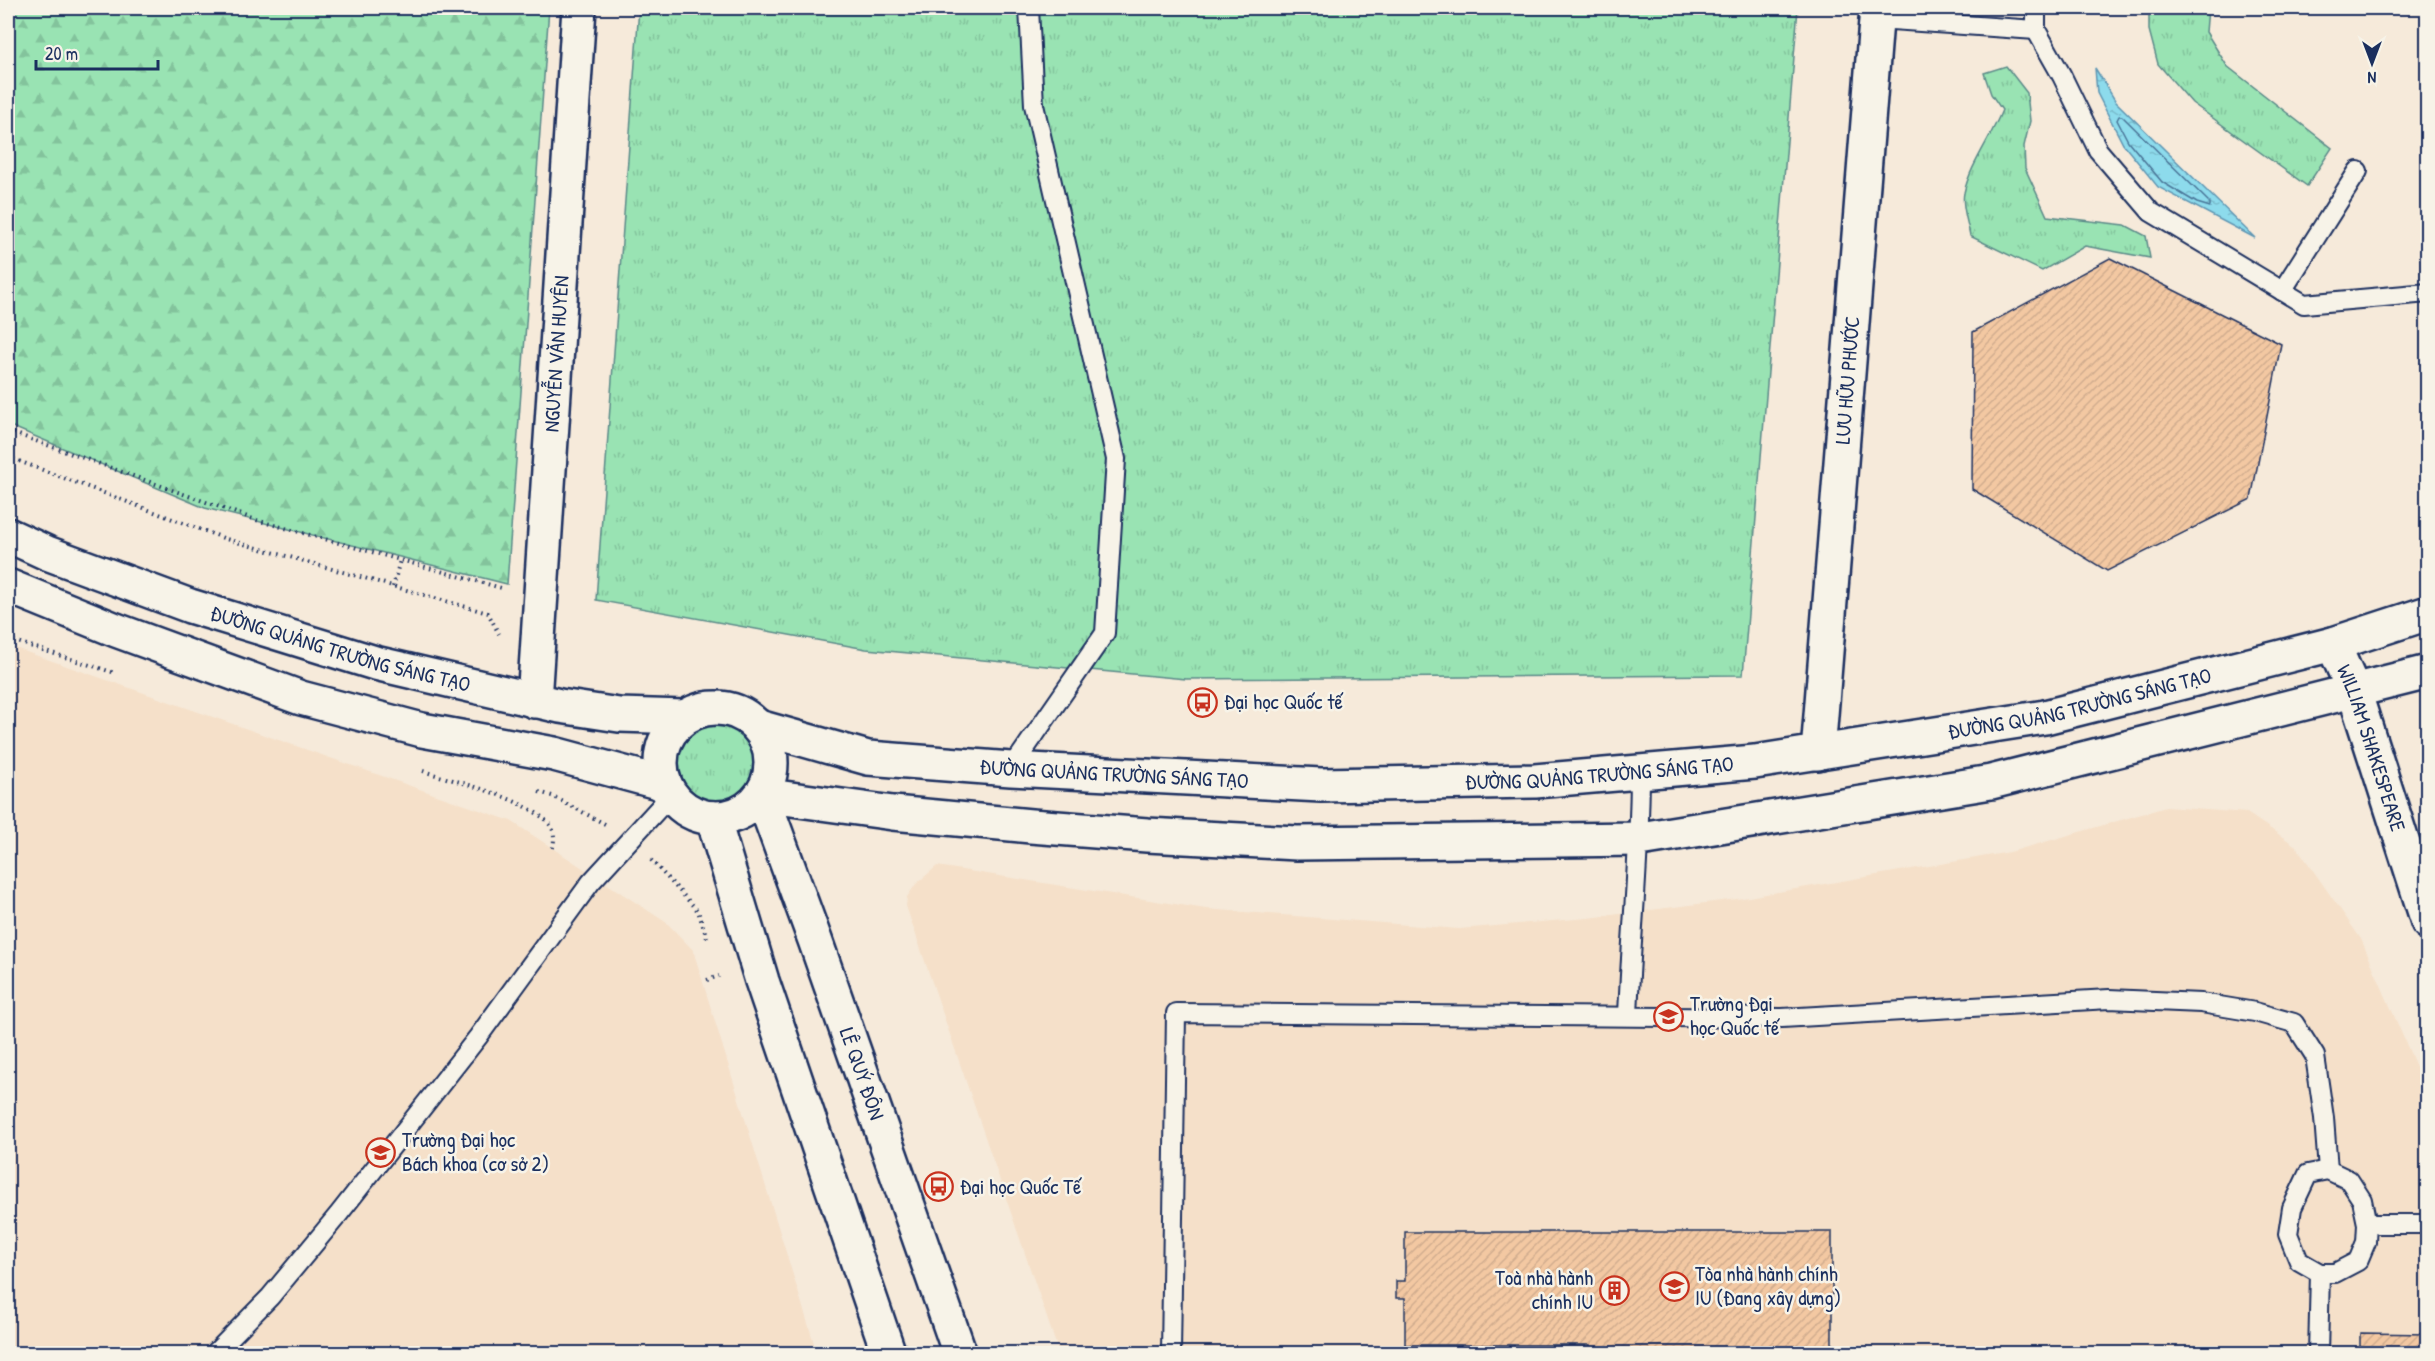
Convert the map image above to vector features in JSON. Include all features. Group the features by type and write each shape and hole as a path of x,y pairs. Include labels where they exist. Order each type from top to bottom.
{"street":[{"name":"NGUYỄN VĂN HUYÊN","path":"534,701 579,8"},
{"name":"LƯU HỮU PHƯỚC","path":"1818,753 1877,13"},
{"name":"ĐƯỜNG QUẢNG TRƯỜNG SÁNG TẠO","path":"8,535 47,553 190,606 375,663 534,701 619,715 685,717"},
{"path":"8,586 116,630 302,698 422,730 554,754 668,790"},
{"name":"ĐƯỜNG QUẢNG TRƯỜNG SÁNG TẠO","path":"759,727 868,758 1011,769 1321,785 1505,783 1755,762 2045,717 2333,644 2427,613"},
{"name":"WILLIAM SHAKESPEARE","path":"2333,644 2354,691 2427,922"},
{"path":"762,795 893,813 1031,826 1297,843 1640,839 1991,782 2427,672"},
{"path":"724,708 737,712 759,727 768,742 771,759 770,778 762,795 748,808 732,816 713,818 697,815 682,807 668,790 661,772 661,756 665,741 685,717 697,711 724,708"},
{"name":"LÊ QUÝ ĐÔN","path":"762,795 960,1353"},
{"path":"713,818 762,981 889,1353"}],"lane":[{"path":"1011,769 1106,633 1116,459 1034,105 1029,8"},
{"path":"2036,8 2036,30 2062,76 2098,150 2151,212 2304,304 2427,293"},
{"path":"1877,13 2036,30"},
{"path":"2282,291 2358,171"},
{"path":"1628,1016 1631,935 1640,839 1640,772"},
{"path":"214,1353 270,1297 338,1215 478,1037 591,882 668,790"},
{"path":"1171,1353 1176,1013 1782,1018 2109,999 2201,1003 2255,1012 2294,1023 2315,1056 2324,1118 2328,1170"},
{"path":"2328,1170 2349,1180 2362,1200 2367,1224 2366,1242 2358,1261 2335,1273 2320,1273 2299,1261 2289,1234 2292,1208 2308,1174 2328,1170"},
{"path":"2367,1224 2427,1224"},
{"path":"2318,1353 2320,1273"}],"path":[{"path":"8,431 256,520 505,590"},
{"path":"8,457 226,538 488,613 503,642"},
{"path":"393,587 400,560"},
{"path":"707,981 719,976"}],"shaded area":[{"name":"Trường Đại học Bách khoa (cơ sở 2)","path":"8,648 15,648 511,821 667,923 693,950 817,1353 8,1354"},
{"name":"Trường Đại học Quốc tế","path":"2166,807 2247,813 2296,846 2361,939 2427,1092 2427,1353 1059,1353 906,906 907,897 916,884 937,866 1206,909 1459,929 1588,918 1737,899 2010,852"}],"green space":[{"path":"8,8 549,8 507,584 205,508 8,425"},
{"path":"639,8 1798,8 1743,675 1186,679 866,649 596,600"},
{"path":"2149,8 2208,8 2206,32 2227,66 2332,148 2307,186 2192,103 2158,64 2149,30"},
{"path":"2006,66 2027,93 2030,121 2024,146 2025,168 2047,216 2125,225 2146,236 2150,258 2085,246 2042,271 1970,236 1964,208 1964,193 1971,172 2002,110 1991,94 1984,73"},
{"path":"716,717 733,721 748,730 757,745 761,762 757,779 748,794 733,803 716,807 699,803 684,794 675,779 671,762 675,745 684,730 699,721"}],"water":[{"path":"2095,68 2116,102 2255,238 2158,187 2123,144 2097,93"}],"building":[{"path":"2110,258 2281,344 2251,499 2107,571 1972,489 1973,332"},
{"name":"Toà nhà hành chính IU","path":"1405,1232 1832,1232 1832,1348 1781,1348 1781,1354 1590,1354 1590,1345 1405,1345 1405,1298 1396,1298 1396,1281 1405,1281"},
{"path":"2360,1333 2428,1334 2428,1354 2360,1354"}],"place":[{"name":"Đại học Quốc tế","path":"1203,702"},
{"name":"Trường Đại học Quốc tế","path":"1669,1016"},
{"name":"Trường Đại học Bách khoa (cơ sở 2)","path":"381,1152"},
{"name":"Đại học Quốc Tế","path":"939,1187"},
{"name":"Tòa nhà hành chính IU (Đang xây dựng)","path":"1674,1286"},
{"name":"Toà nhà hành chính IU","path":"1614,1290"}]}
